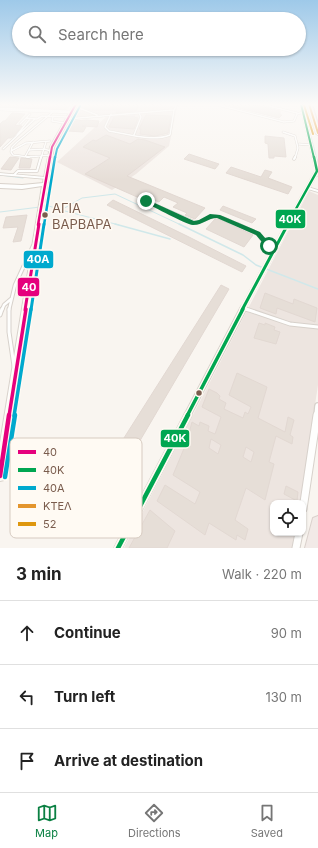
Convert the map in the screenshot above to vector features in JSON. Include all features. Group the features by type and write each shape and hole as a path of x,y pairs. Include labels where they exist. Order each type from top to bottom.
{"highway":[{"path":"313,548 318,523"}],"main road":[{"path":"0,476 44,187 50,153 54,140 60,130"},
{"path":"24,187 46,178"},
{"path":"0,186 44,187"}],"street":[{"path":"142,502 262,271 317,173 307,130"},
{"path":"304,500 318,406"},
{"path":"296,548 298,536"},
{"path":"118,548 123,538"}],"lane":[{"path":"17,136 21,130"},
{"path":"3,149 24,130"},
{"path":"11,152 12,147 33,130"},
{"path":"110,130 134,135 162,138 170,136 171,130"},
{"path":"134,135 136,130"},
{"path":"283,132 295,136 299,144 298,151 294,159"},
{"path":"11,152 18,144 24,142 50,141"},
{"path":"25,157 33,142"},
{"path":"14,175 18,171 37,171 46,142"},
{"path":"299,144 311,145"},
{"path":"29,150 44,149 50,153"},
{"path":"11,152 15,156 25,157 41,156 50,153"},
{"path":"0,174 46,178"},
{"path":"308,188 318,191"},
{"path":"146,201 193,223 201,222 210,216 218,216 258,234 266,245 274,249"},
{"path":"15,377 10,344 11,299 25,261 37,237"},
{"path":"0,315 4,305 11,299"},
{"path":"243,308 290,324 318,326"}],"shaded area":[{"path":"92,130 172,130 169,146 136,174 112,190 57,162"},
{"path":"309,191 318,195 318,385 300,500 270,500 270,536 294,536 292,548 124,548 129,538 142,538 142,513"}],"building":[{"path":"0,130 19,130 14,136 8,138 0,147"},
{"path":"69,130 84,130 83,132 68,131"},
{"path":"141,130 169,130 168,133 155,136 140,134"},
{"path":"106,135 130,144 138,139 165,147 127,176 205,208 195,219 185,215 187,213 173,207 178,203 164,197 159,202 147,197 144,200 85,174 110,158 83,147 93,140 96,141"},
{"path":"265,136 284,138 286,157 274,156 274,158 269,158 268,144 265,143"},
{"path":"189,154 219,164 215,169 184,159"},
{"path":"10,157 19,158 11,170 1,169"},
{"path":"21,158 32,159 30,168 19,168"},
{"path":"231,167 261,177 265,170 272,172 268,178 292,187 288,194 226,173"},
{"path":"113,200 246,266 242,272 107,205"},
{"path":"223,206 256,219 252,223 220,210"},
{"path":"27,215 21,241 13,242 18,227 3,228 6,217"},
{"path":"215,219 219,219 253,235 244,247 206,229"},
{"path":"221,285 229,289 142,438 124,438"},
{"path":"265,293 293,304 294,299 317,308 315,322 277,308 276,314 260,308"},
{"path":"259,323 265,325 265,323 275,327 274,330 280,332 276,344 254,338"},
{"path":"237,373 267,387 258,418 285,432 288,417 294,420 290,435 293,437 292,444 276,436 269,462 274,464 265,500 246,488 235,520 248,529 245,540 237,535 236,540 209,523 205,535 157,501 165,485 195,504 200,492 173,475 190,434 192,422 199,426 200,422 209,426 208,431 215,434 221,417 202,407 209,389 217,393 220,396 219,399 226,403 224,409 243,418 245,412 248,414 251,407 229,395","holes":["211,439 221,445 218,454 209,448","246,447 254,452 251,462 243,457"]},
{"path":"286,486 298,492 297,500 295,500 284,494"},
{"path":"150,510 175,531 167,548 129,548 135,538 142,538 142,524"}],"waterway":[{"path":"309,130 318,163"},
{"path":"0,175 23,178"},
{"path":"61,210 82,198 115,194 181,225"},
{"path":"44,207 49,206 61,210"},
{"path":"0,212 40,207"},
{"path":"61,210 119,225"},
{"path":"115,224 170,239"},
{"path":"179,224 243,255 256,265 318,289"}],"transit line":[{"name":"40","path":"0,476 44,189 52,147 62,130"},
{"name":"40Α","path":"11,438 49,190 57,149 67,130"},
{"name":"40Κ","path":"142,502 274,249 317,171 307,130"},
{"name":"52","path":"312,130 313,134"},
{"name":"40Α","path":"5,477 10,444"},
{"name":"40Κ","path":"118,548 123,538"}],"place":[{"name":"ΑΓΙΑ ΒΑΡΒΑΡΑ","path":"45,215"}],"route":[{"path":"146,201 193,223 201,222 210,216 218,216 258,234 266,245 269,246"}]}
